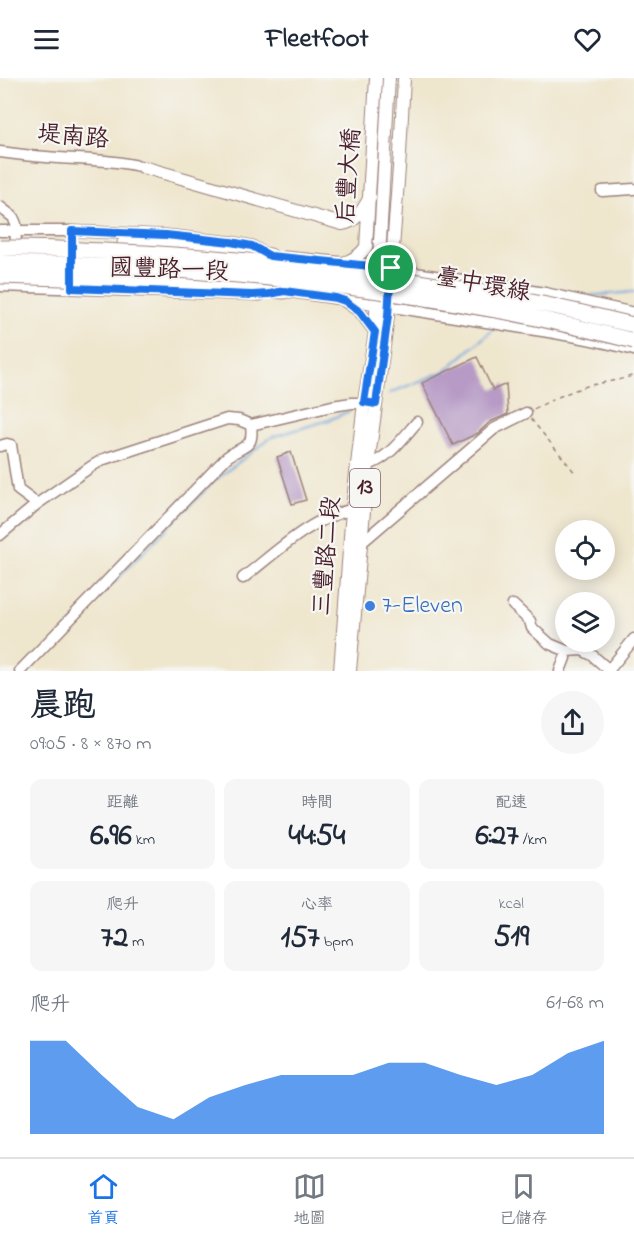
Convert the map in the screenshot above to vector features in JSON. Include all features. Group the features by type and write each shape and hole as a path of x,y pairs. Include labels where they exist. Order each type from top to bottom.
{"highway":[{"path":"0,240 125,243 270,256"},
{"name":"臺中環線","path":"0,248 75,249 184,256 357,273 538,303 634,326"},
{"name":"臺中環線","path":"0,263 72,264 198,271 314,283 501,311 558,322 634,341"},
{"path":"245,287 285,273 383,284"},
{"path":"0,276 125,280 284,291"}],"main road":[{"name":"后豐大橋","path":"343,263 354,259 366,247 376,78"},
{"name":"后豐大橋","path":"385,267 389,78"},
{"name":"后豐大橋","path":"385,267 399,165 404,78"},
{"path":"143,167 342,224 355,219 370,197"},
{"name":"三豐路二段","path":"340,671 354,544 368,465 375,332 382,305 385,267"},
{"name":"三豐路二段","path":"350,671 354,544 352,510 370,403 388,316 382,305"}],"street":[{"name":"堤南路","path":"0,152 127,163 143,167"},
{"path":"602,191 634,189"},
{"path":"0,207 13,217 15,224 15,285"},
{"path":"0,231 166,235 231,242 252,246 270,256 385,267 545,293 634,313"},
{"path":"72,231 72,288"},
{"path":"383,284 434,291 554,314 634,333"},
{"name":"國豐路一段","path":"0,285 252,295 284,291 550,333 634,350"},
{"path":"336,298 345,301 360,312 375,332"},
{"path":"550,333 554,314"},
{"path":"0,535 37,504 105,459 227,419 239,420 251,426 332,406 370,403"},
{"path":"354,544 494,429 526,412"},
{"path":"368,465 376,463 389,453 417,422"},
{"path":"20,671 227,457 250,442 251,426"},
{"path":"0,446 7,444 11,446 18,490 37,504"},
{"path":"243,578 320,521 339,512 352,510"},
{"path":"513,605 530,621 532,628 550,644 567,651 582,650 592,655 609,670 634,639"},
{"path":"560,671 565,658"}],"path":[{"path":"576,474 526,412 576,390 634,375"}],"building":[{"path":"477,357 493,390 506,384 508,414 490,422 478,433 453,445 422,383"},
{"path":"291,452 306,500 292,504 277,457"}],"waterway":[{"path":"534,288 536,286 587,296 634,292"},
{"path":"390,393 445,371 495,328"},
{"path":"67,629 214,481 272,437 329,420 349,411"}],"place":[{"name":"7-Eleven","path":"370,606"}],"route":[{"path":"72,231 166,235 231,242 252,246 270,256 391,268 388,316 376,404 364,402 375,332 360,312 345,301 284,291 252,295 72,288 72,231"}]}
